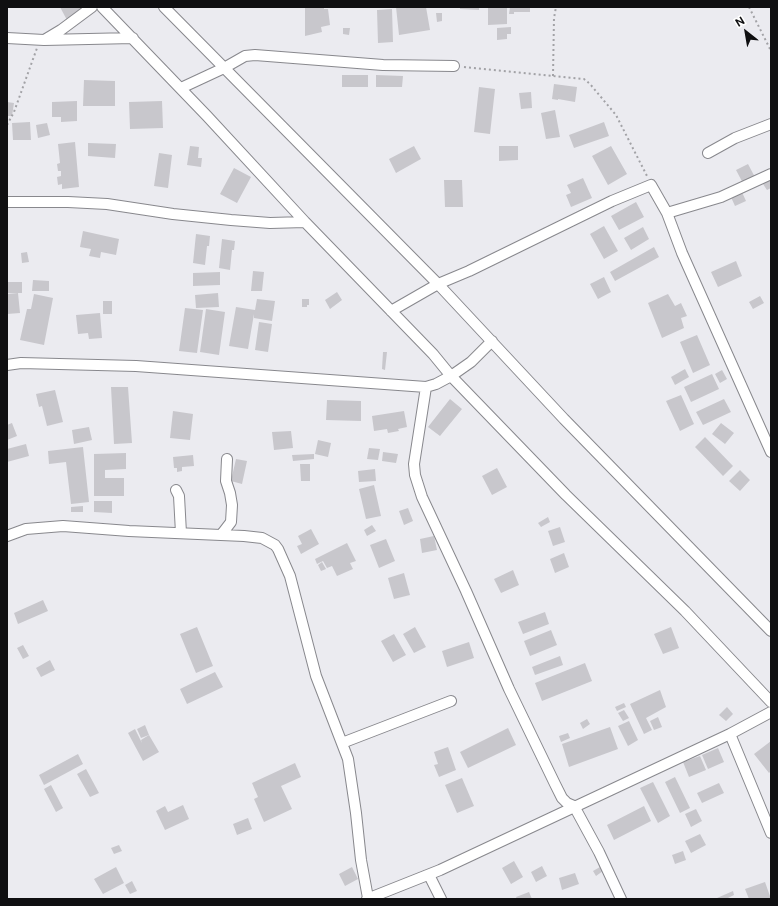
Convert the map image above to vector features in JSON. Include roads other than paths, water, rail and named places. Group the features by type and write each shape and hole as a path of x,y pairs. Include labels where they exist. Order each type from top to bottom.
{"street":[{"path":"44,40 61,30 92,7"},
{"path":"102,7 181,88 305,222 433,354 451,376 566,495 685,611 771,702"},
{"path":"164,7 438,284 564,419 771,632"},
{"path":"7,38 44,40 133,38"},
{"path":"181,88 224,68 245,56 255,55 383,65 454,66"},
{"path":"708,153 735,138 771,124"},
{"path":"667,213 721,197 771,174"},
{"path":"391,311 438,284 612,201 651,185 667,213 682,253 771,452"},
{"path":"7,202 68,202 107,204 173,214 230,220 270,223 305,222"},
{"path":"7,365 21,362 136,366 426,387 436,384 451,376 471,362 492,341"},
{"path":"426,387 414,464 415,475 422,497 509,689 555,784 562,798 574,806 599,852 621,899"},
{"path":"221,535 231,522 232,505 226,480 227,459"},
{"path":"176,490 179,496 181,533"},
{"path":"7,536 26,529 63,526 262,538 270,541 278,549 290,576 316,676 348,759 361,860 368,899 429,875 730,734 771,712"},
{"path":"342,743 451,701"},
{"path":"730,734 771,833"},
{"path":"429,875 441,899"}]}
